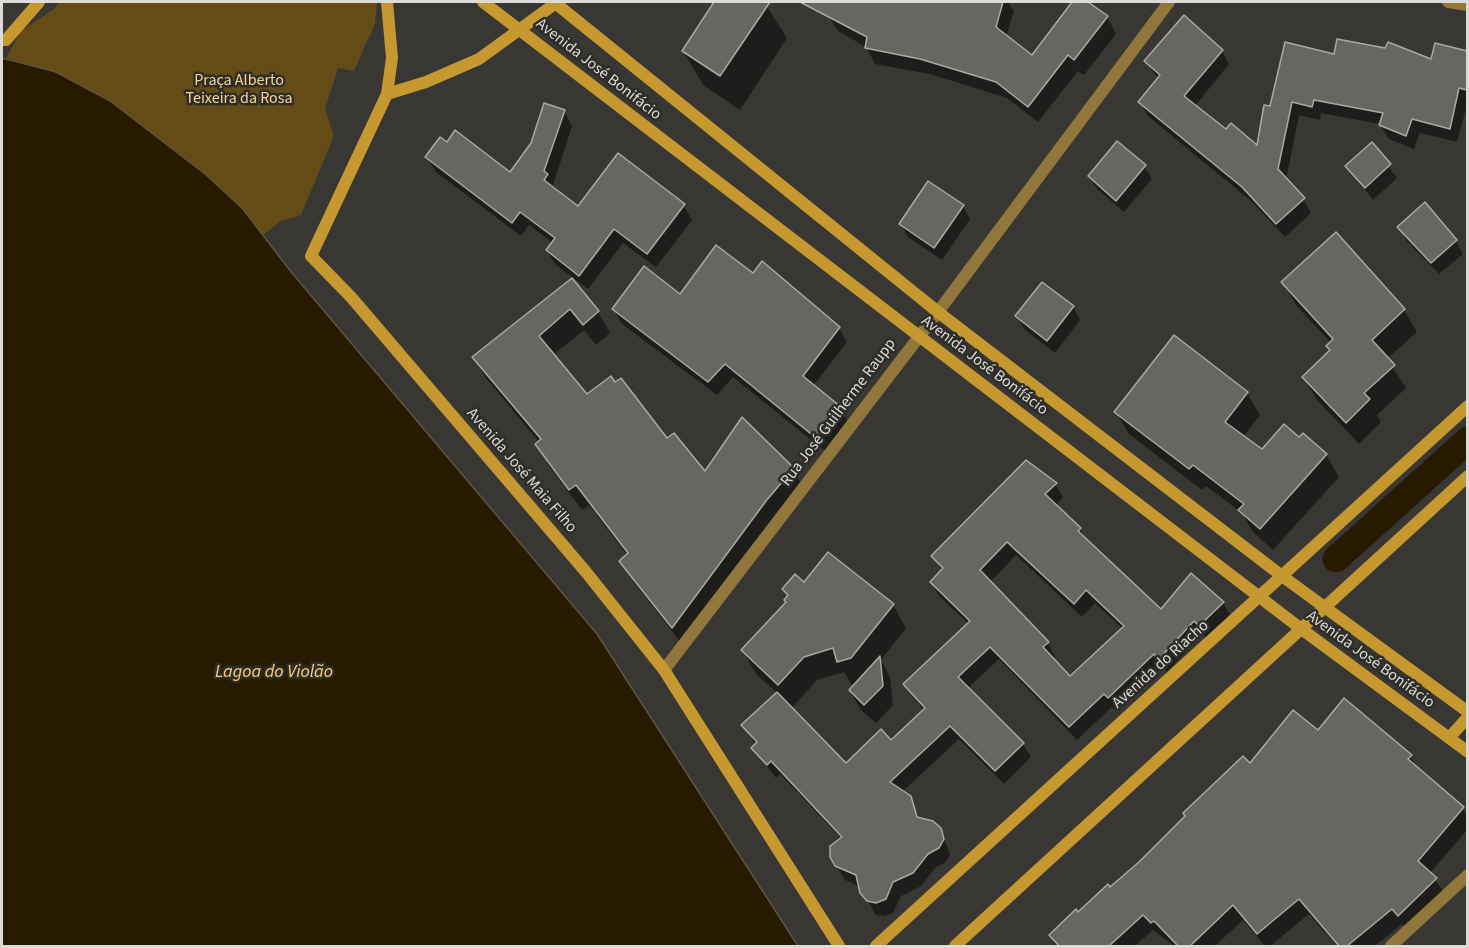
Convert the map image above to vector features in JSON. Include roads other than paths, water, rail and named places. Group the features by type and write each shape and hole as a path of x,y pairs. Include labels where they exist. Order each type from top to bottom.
{"street":[{"path":"2,40 6,40 39,2"},
{"name":"Avenida José Maia Filho","path":"387,2 392,58 387,94 311,256 351,297 578,563 664,670 839,946"},
{"name":"Avenida José Bonifácio","path":"483,2 1260,598 1467,752"},
{"path":"387,94 470,63 520,31 556,2"},
{"name":"Avenida José Bonifácio","path":"556,2 938,312 1282,576 1467,712"},
{"name":"Rua José Guilherme Raupp","path":"664,670 938,312 1169,2"},
{"path":"1448,2 1467,4"},
{"name":"Avenida do Riacho","path":"876,946 1260,598 1467,406"},
{"path":"955,946 1467,477"},
{"path":"1449,738 1467,717"},
{"path":"1391,946 1467,875"}],"water":[{"name":"Lagoa do Violão","path":"2,58 56,72 110,101 205,174 242,208 292,273 597,634 798,946 2,946"}],"waterway":[{"path":"1336,559 1468,440"}],"park label":[{"name":"Praça Alberto Teixeira da Rosa","path":"239,90"}]}
